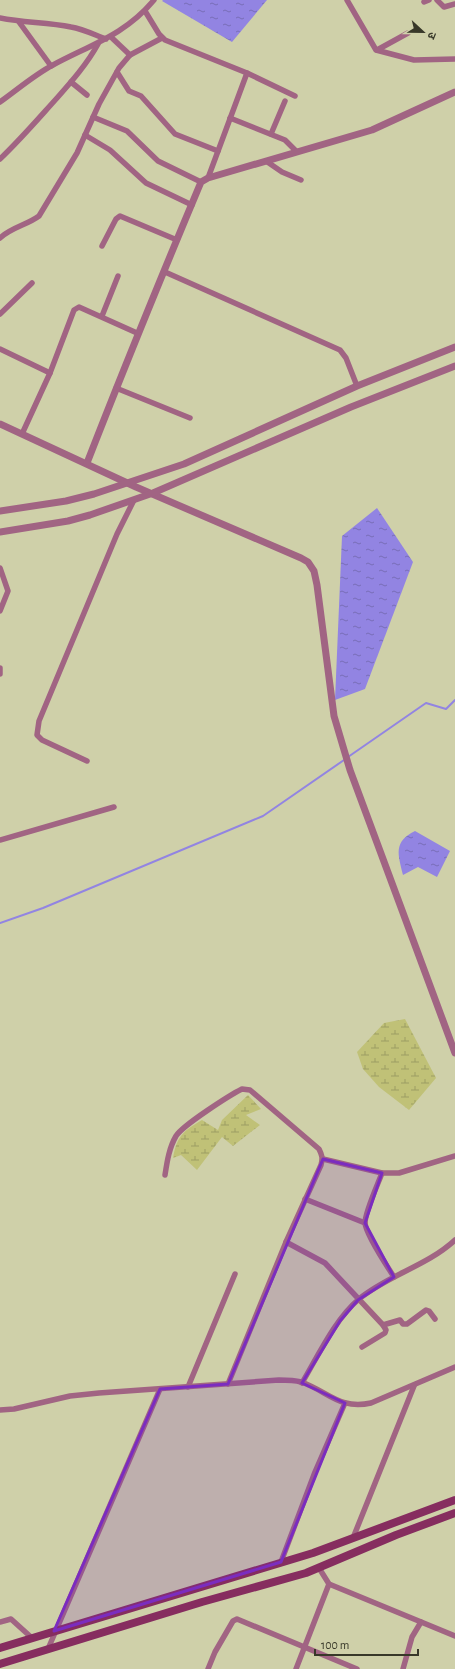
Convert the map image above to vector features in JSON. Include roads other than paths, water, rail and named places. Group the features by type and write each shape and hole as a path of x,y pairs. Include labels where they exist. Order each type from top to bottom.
{"main road":[{"path":"0,1648 313,1553 455,1500"},
{"path":"0,1664 320,1568 396,1535 455,1513"}],"street":[{"path":"0,102 52,66 109,38 145,11 154,0"},
{"path":"347,0 376,50 414,60 455,60"},
{"path":"437,0 444,7 455,4"},
{"path":"145,11 162,38 247,73 295,96"},
{"path":"0,18 19,22 72,27 109,38 130,55"},
{"path":"19,22 52,66"},
{"path":"376,50 408,33"},
{"path":"0,238 12,229 34,220 39,216 77,153 93,117 116,72 130,55 162,38"},
{"path":"0,159 71,82 93,54 98,44"},
{"path":"116,72 129,91 141,96 175,134 218,151"},
{"path":"87,463 137,333 165,272 192,205 218,151 247,73"},
{"path":"71,82 87,96"},
{"path":"93,117 127,131 158,160 205,180 372,130 455,92"},
{"path":"271,134 285,101"},
{"path":"230,118 284,140 297,152"},
{"path":"85,135 110,150 146,183 192,205"},
{"path":"266,161 282,172 301,180"},
{"path":"102,246 116,219 120,216 177,240"},
{"path":"165,272 340,350 346,358 357,386"},
{"path":"102,316 118,276"},
{"path":"0,314 32,283"},
{"path":"22,434 50,373 76,308 80,307 102,316 137,333"},
{"path":"0,511 66,501 129,483 201,457 357,386 455,347"},
{"path":"0,349 50,373"},
{"path":"0,532 75,519 134,500 352,407 455,366"},
{"path":"116,388 190,418"},
{"path":"0,424 129,483 275,545 302,558 312,566 318,585 334,716 350,770 455,1053"},
{"path":"87,761 42,740 37,735 37,729 117,534 134,500"},
{"path":"0,568 8,591 0,611"},
{"path":"0,668 0,674"},
{"path":"0,840 114,807"},
{"path":"164,1175 172,1144 177,1134 189,1124 242,1089 250,1090 319,1149 323,1159 286,1242 228,1384"},
{"path":"323,1159 382,1173 399,1173 455,1156"},
{"path":"382,1173 368,1210 365,1223 368,1234 394,1278"},
{"path":"305,1198 365,1223"},
{"path":"302,1383 340,1321 358,1300 394,1278 440,1254 455,1240"},
{"path":"286,1242 325,1263 383,1325 386,1330 385,1332 362,1347"},
{"path":"188,1386 235,1274"},
{"path":"383,1325 400,1320 403,1324 406,1324 426,1310 429,1311 435,1319"},
{"path":"0,1410 14,1409 70,1396 279,1380 291,1380 302,1383 345,1403 357,1405 371,1403 455,1368"},
{"path":"353,1538 414,1386"},
{"path":"48,1649 54,1631 160,1389"},
{"path":"280,1562 315,1472 345,1403"},
{"path":"320,1568 329,1584 455,1636"},
{"path":"296,1669 306,1648 329,1584"},
{"path":"0,1622 11,1618 32,1638"},
{"path":"208,1669 233,1621 237,1619 357,1669"},
{"path":"403,1669 412,1637 421,1622"}],"water":[{"path":"267,0 232,42 162,1"},
{"path":"377,508 413,562 365,689 335,700 342,536"},
{"path":"415,831 450,851 437,877 418,867 403,875 399,855 400,844 408,835"}],"waterway":[{"path":"348,757 426,703 446,709 455,700"},
{"path":"0,923 43,908 263,816 344,760"}]}
